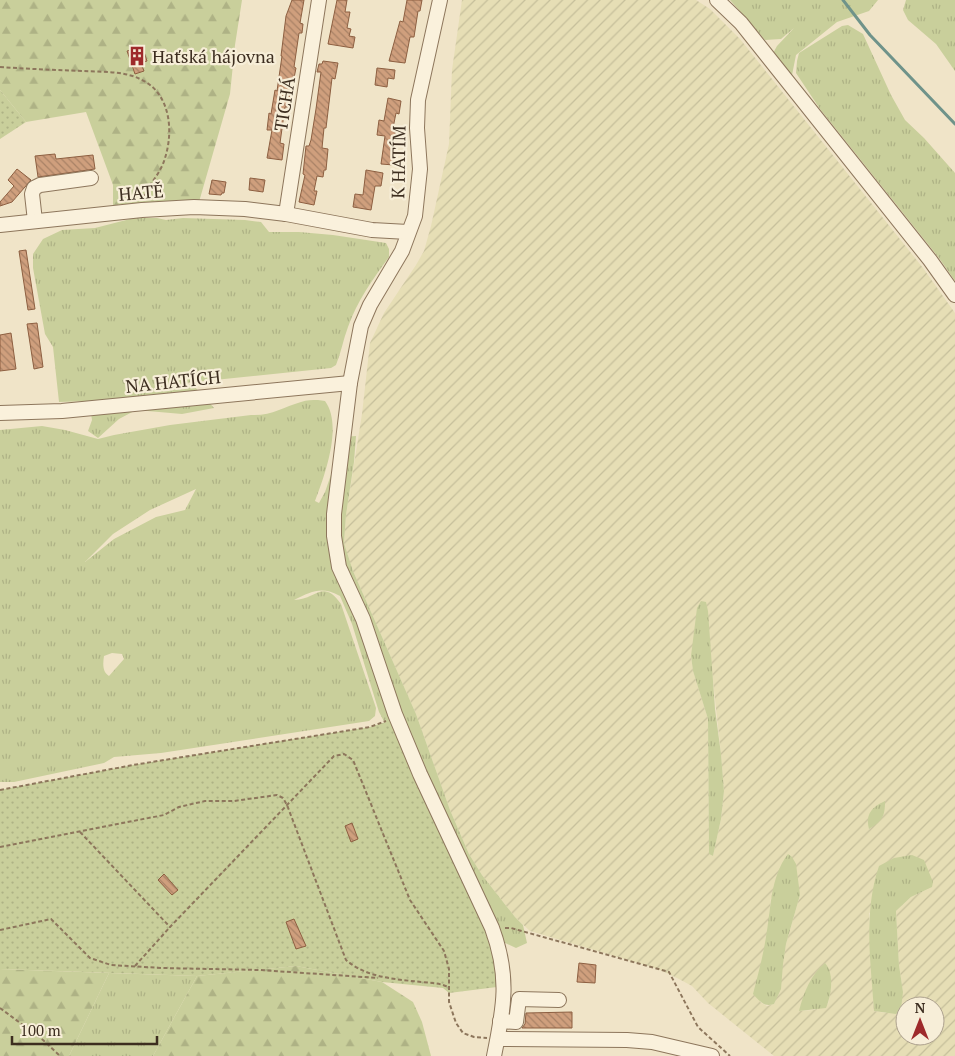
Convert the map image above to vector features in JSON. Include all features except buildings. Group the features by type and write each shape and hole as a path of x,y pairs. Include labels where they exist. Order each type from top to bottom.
{"street":[{"name":"TICHÁ","path":"286,214 319,0"},
{"name":"K HATÍM","path":"440,0 418,100 419,178 414,216 402,251 374,298 362,326 350,383 334,514 334,536 339,567 366,626 395,714 420,774 492,928 503,966 505,986 494,1056"},
{"path":"717,0 740,23 788,82 930,260 955,295"},
{"path":"29,222 34,188 40,185 91,178"},
{"name":"HATĚ","path":"0,225 142,210 194,208 237,208 286,214"},
{"path":"286,214 372,230 408,232"},
{"name":"NA HATÍCH","path":"0,413 62,411 350,383"},
{"path":"500,1021 516,1022 519,999 559,1000"},
{"path":"498,1039 635,1040 679,1047 712,1056"}],"path":[{"path":"0,67 115,73 139,78 150,84 161,97 168,115 170,136 165,159 157,178 143,197 142,210"},
{"path":"0,790 133,765 370,727 386,722 395,714"},
{"path":"134,966 334,756 344,754 353,760 410,900 444,951 449,969 449,1002 456,1023 463,1033 474,1037 498,1039"},
{"path":"0,847 164,815 179,807 205,801 277,795 283,798 287,805 346,960 355,968 382,978"},
{"path":"80,832 170,927"},
{"path":"0,930 51,919 90,958 111,965 260,970 382,978 436,983 448,987"},
{"path":"492,928 511,928 669,972 698,1027 730,1056"},
{"path":"0,1008 43,1040 60,1056"}],"shaded area":[{"path":"462,0 696,0 710,9 740,39 923,268 955,313 955,1056 774,1056 708,1003 692,986 679,979 658,969 530,931 515,917 482,875 469,854 450,810 416,714 353,571 344,543 346,515 362,414 370,343 384,313 424,251 449,144 452,70","holes":["691,656 712,672 724,791 721,819 713,856 709,854 708,719 693,671","932,887 911,897 896,911 899,965 903,992 900,996 945,996 945,1046 895,1046 895,1002 886,1013 874,1011 869,913","800,895 786,944 776,999 774,1004 767,1006 760,1002 771,898","831,977 828,1004 814,1010 799,1011"]}],"green space":[{"path":"0,0 242,0 230,94 199,202 113,205 113,185 86,112 26,122 0,90"},
{"path":"730,0 878,0 869,11 837,22 796,55 792,75 772,55 777,46 794,28 781,39 765,40"},
{"path":"906,0 955,0 955,71 936,44 908,20 903,10"},
{"path":"848,25 863,34 891,95 905,120 955,173 955,281 939,258 820,109 796,73 799,53 842,26"},
{"path":"0,90 26,122 0,139"},
{"path":"134,218 166,220 183,218 261,222 269,232 333,235 386,243 389,249 389,257 371,282 356,308 336,365 331,368 185,383 193,385 214,408 182,414 136,410 119,419 98,438 88,431 92,420 89,401 59,402 53,347 45,334 33,268 33,254 43,239 62,230 95,228"},
{"path":"303,401 325,401 330,411 332,436 327,464 315,501 319,503 325,492 344,437 356,436 344,543 353,571 416,714 450,810 469,854 482,875 523,925 527,943 516,948 482,932 412,774 379,712 352,624 340,596 328,591 322,590 317,591 294,600 324,591 335,596 341,604 376,708 375,716 369,721 161,753 114,757 104,763 14,782 0,782 0,430 42,426 98,439 170,425 265,414","holes":["196,489 185,510 156,517 114,539 85,562 113,534 150,510","112,653 122,654 124,659 109,676 104,670 104,656"]},
{"path":"701,601 706,602 708,611 715,709 724,791 721,819 713,856 709,854 708,719 693,671 691,656 697,608"},
{"path":"395,714 492,928 505,986 449,993 443,988 382,982 296,966 197,976 0,969 0,790 133,765 370,727 386,722"},
{"path":"885,801 882,818 869,829 869,815 876,806"},
{"path":"788,854 796,864 800,895 786,944 781,989 774,1004 767,1005 753,994 768,927 774,883"},
{"path":"912,855 924,860 933,882 932,887 911,897 896,911 899,965 903,992 903,996 895,996 895,1014 874,1011 869,938 871,902 879,866 894,858"},
{"path":"825,963 831,979 831,991 826,1008 799,1011 808,985"},
{"path":"296,966 382,982 413,1002 422,1022 431,1056 153,1056 197,976"},
{"path":"0,969 109,973 69,1056 0,1056"},
{"path":"109,973 197,976 153,1056 69,1056"}],"waterway":[{"path":"843,0 870,35 955,124"}],"place":[{"name":"Haťská hájovna","path":"137,56"}]}
